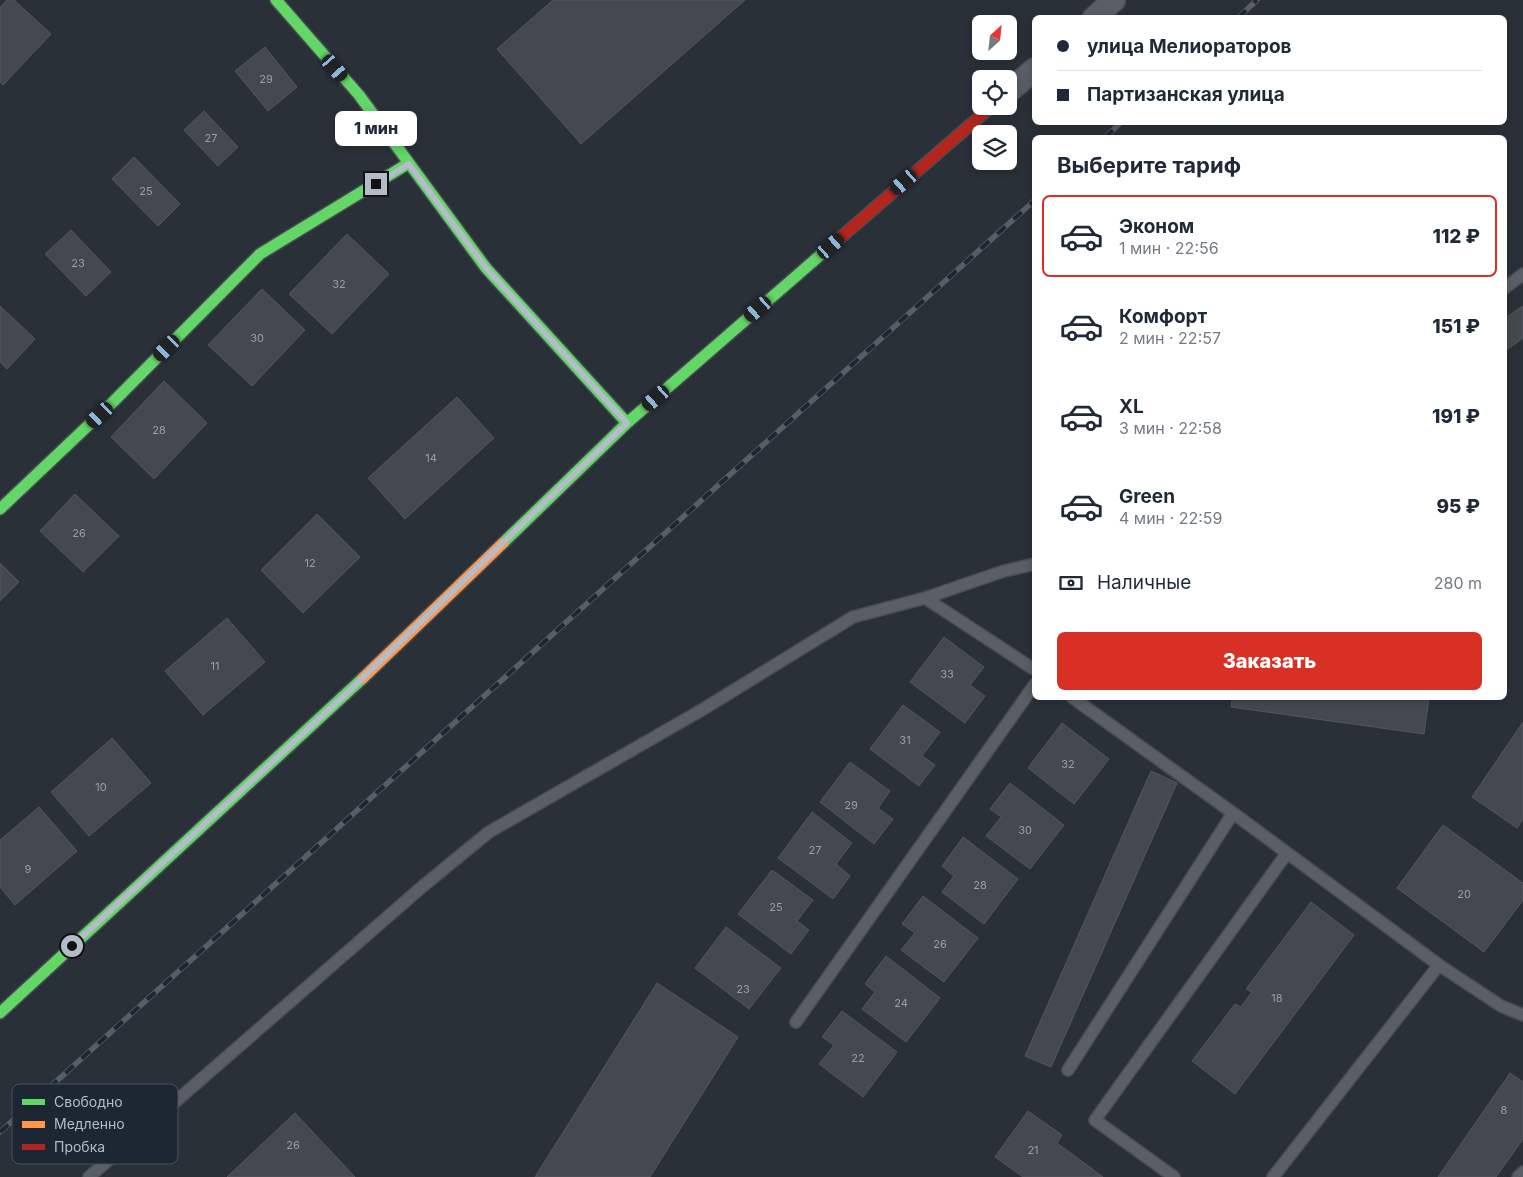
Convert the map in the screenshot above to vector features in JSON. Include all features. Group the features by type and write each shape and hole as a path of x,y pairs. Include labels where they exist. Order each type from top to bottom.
{"street":[{"path":"276,0 359,95 486,268 627,423"},
{"path":"1097,15 1114,0"},
{"path":"1017,84 1032,72"},
{"path":"0,1013 347,693 627,423 982,115"},
{"path":"0,509 114,401 260,254 409,164"}],"lane":[{"path":"1507,286 1523,274"},
{"path":"178,1100 489,832 691,716 852,617 925,598 1004,571 1032,565"},
{"path":"925,598 1032,668"},
{"path":"796,1022 1032,688"},
{"path":"1076,700 1439,965 1501,1006 1523,1015"},
{"path":"1068,1070 1233,813"},
{"path":"1174,1177 1094,1120 1287,853"},
{"path":"1273,1177 1439,965"},
{"path":"89,1177 104,1164"},
{"path":"1518,1177 1523,1172"}],"building":[{"path":"7,0 14,0 51,34 3,85 0,82 0,8"},
{"path":"553,0 745,0 581,144 497,49"},
{"path":"265,47 297,87 268,111 235,71"},
{"path":"204,111 238,147 218,166 184,130"},
{"path":"134,157 180,204 158,226 112,179"},
{"path":"71,230 111,272 86,296 45,254"},
{"path":"347,234 389,274 332,334 289,294"},
{"path":"262,289 305,330 252,386 208,345"},
{"path":"0,306 35,339 7,369 0,362"},
{"path":"1523,306 1523,338 1507,350 1507,317"},
{"path":"164,381 207,423 154,479 111,437"},
{"path":"457,397 494,438 405,519 368,478"},
{"path":"75,494 119,536 83,572 40,531"},
{"path":"317,514 360,557 303,613 261,570"},
{"path":"0,563 19,582 0,601"},
{"path":"227,618 265,662 203,715 165,671"},
{"path":"944,637 984,667 970,685 985,696 965,723 910,682"},
{"path":"1232,700 1429,700 1424,734 1231,707"},
{"path":"903,705 940,732 922,756 935,765 919,786 870,749"},
{"path":"1523,722 1523,819 1517,828 1472,797"},
{"path":"1062,723 1109,759 1074,804 1028,768"},
{"path":"112,738 151,783 89,836 51,792"},
{"path":"850,762 890,791 878,808 893,819 874,844 820,802"},
{"path":"1151,771 1177,783 1051,1067 1025,1056"},
{"path":"1010,783 1064,825 1030,869 986,836 1001,817 990,809"},
{"path":"39,807 77,851 15,905 0,887 0,840"},
{"path":"812,812 852,843 836,864 850,876 833,899 778,858"},
{"path":"1443,825 1523,883 1523,900 1484,952 1397,888"},
{"path":"963,837 1018,879 984,924 942,892 954,876 942,866"},
{"path":"772,870 813,900 797,921 809,930 791,954 738,914"},
{"path":"923,896 978,938 944,982 901,950 915,933 902,924"},
{"path":"1311,902 1354,935 1235,1094 1192,1061 1235,1004 1241,1007 1252,992 1246,989"},
{"path":"726,927 781,968 749,1009 695,968"},
{"path":"886,956 940,998 906,1042 862,1009 875,992 865,984"},
{"path":"657,983 738,1037 650,1177 535,1177"},
{"path":"842,1011 897,1052 863,1097 819,1064 834,1045 822,1037"},
{"path":"1510,1073 1523,1082 1523,1139 1496,1177 1438,1177"},
{"path":"1028,1111 1062,1135 1057,1143 1103,1177 1023,1177 995,1157"},
{"path":"295,1113 355,1177 227,1177"}],"railway":[{"path":"1241,15 1257,0"},
{"path":"1108,135 1118,125"},
{"path":"53,1084 1032,203"},
{"path":"0,1132 12,1121"}],"traffic: fast":[{"path":"276,0 359,95 486,268 627,423"},
{"path":"0,509 114,401 260,254 409,163"},
{"path":"503,543 627,423 840,238"},
{"path":"0,1013 363,678"}],"traffic: slow":[{"path":"363,678 503,543"}],"traffic: jam":[{"path":"840,238 982,115"}],"route":[{"path":"72,946 347,693 627,423 486,268 409,164 376,184"}]}
